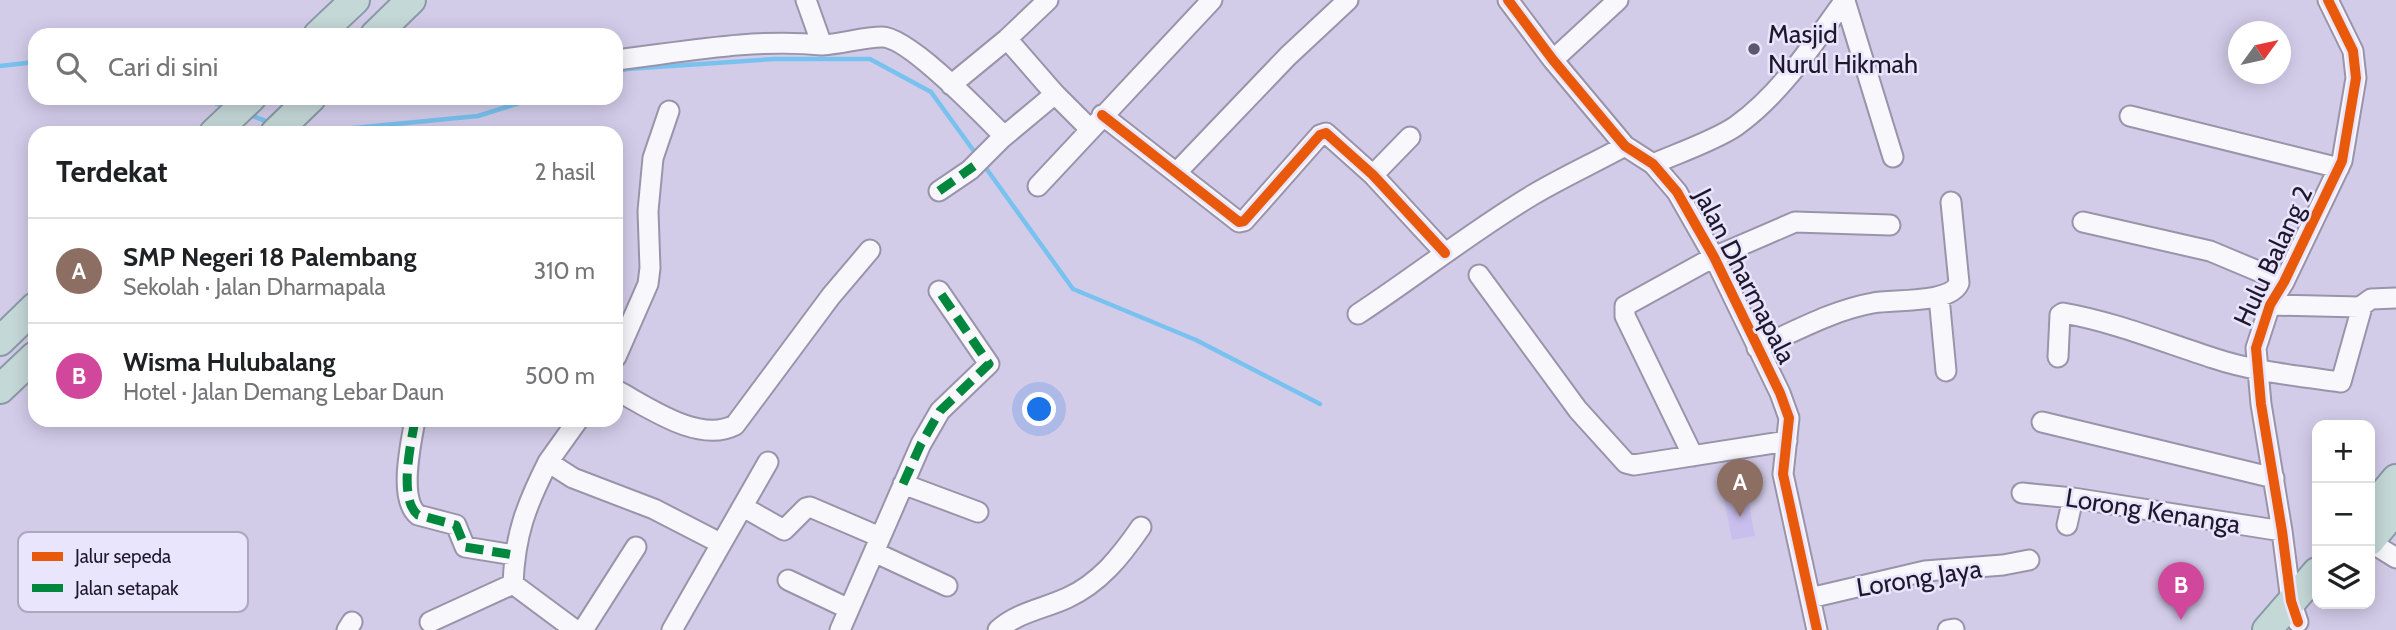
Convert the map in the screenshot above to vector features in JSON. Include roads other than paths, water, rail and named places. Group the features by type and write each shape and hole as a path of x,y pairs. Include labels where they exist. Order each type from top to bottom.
{"highway":[{"path":"325,28 355,0"},
{"path":"382,28 411,0"},
{"path":"221,126 244,105"},
{"path":"282,126 304,105"},
{"path":"0,341 28,314"},
{"path":"0,389 28,363"},
{"path":"2375,504 2396,479"},
{"path":"2375,535 2396,509"},
{"path":"2267,630 2299,613 2312,583"}],"street":[{"path":"806,0 822,45"},
{"path":"951,85 1007,39 1048,0"},
{"path":"1038,186 1212,0"},
{"path":"1177,172 1288,57 1348,0"},
{"name":"Jalan Dharmapala","path":"1508,0 1553,60 1625,146 1653,164 1677,191 1714,257 1780,393 1789,418 1783,474 1817,630"},
{"path":"1553,60 1618,0"},
{"path":"1845,0 1894,157"},
{"path":"1653,164 1734,127 1774,93 1795,70 1845,0"},
{"name":"Hulu Balang 2","path":"2299,613 2261,404 2256,348 2270,304 2284,282 2342,161 2356,78 2353,51 2328,0"},
{"path":"623,59 755,45 798,42 822,45 884,37 909,50 951,85 1002,138"},
{"path":"1007,39 1055,94 1096,122 1128,137 1239,222 1244,222 1324,132 1373,175 1445,253"},
{"path":"939,191 974,166 1002,138 1055,94"},
{"path":"623,341 648,284 648,211 653,158 669,111"},
{"path":"2130,117 2339,168"},
{"path":"1373,175 1410,137"},
{"path":"1358,314 1531,196 1625,146"},
{"path":"1757,348 1832,316 1872,303 1939,297 1953,292 1959,283 1951,202"},
{"path":"1693,456 1623,311 1625,306 1714,257 1795,222 1890,225"},
{"path":"2083,222 2210,251 2284,282"},
{"path":"623,394 671,420 711,432 723,432 735,425 831,296 870,250"},
{"path":"1479,275 1578,410 1626,463 1634,465 1787,441"},
{"path":"841,630 921,444 940,411 989,364 939,291"},
{"path":"1939,297 1946,371"},
{"path":"2058,357 2060,315 2063,313 2109,322 2213,358 2258,370 2341,382 2362,307 2371,299 2396,298"},
{"path":"2270,304 2362,307"},
{"path":"2042,422 2274,478"},
{"path":"414,427 408,471 408,494 413,511 418,515 456,526 465,547 514,555"},
{"path":"513,584 514,555 526,507 548,462 571,427"},
{"path":"548,462 573,478 654,509 720,543"},
{"path":"672,630 768,463"},
{"path":"903,484 978,512"},
{"name":"Lorong Kenanga","path":"2022,493 2073,498 2283,531"},
{"path":"2067,525 2073,498"},
{"path":"752,512 784,530 806,508 810,508 947,586"},
{"path":"998,630 1026,612 1067,598 1088,587 1119,560 1141,527"},
{"path":"2375,544 2396,558"},
{"path":"513,584 575,629 636,547"},
{"name":"Lorong Jaya","path":"1810,598 1925,571 2003,565 2029,560"},
{"path":"788,580 849,609"},
{"path":"430,622 513,584"}],"waterway":[{"path":"623,70 774,59 870,59 931,92 976,154"},
{"path":"0,66 28,63"},
{"path":"220,105 228,108"},
{"path":"374,126 478,116 513,105"},
{"path":"250,115 271,123"},
{"path":"983,164 1073,289 1196,340 1320,404"}],"place":[{"name":"Masjid Nurul Hikmah","path":"1754,49"},
{"name":"SMP Negeri 18 Palembang","path":"1740,517"},
{"name":"Wisma Hulubalang","path":"2181,620"}]}
